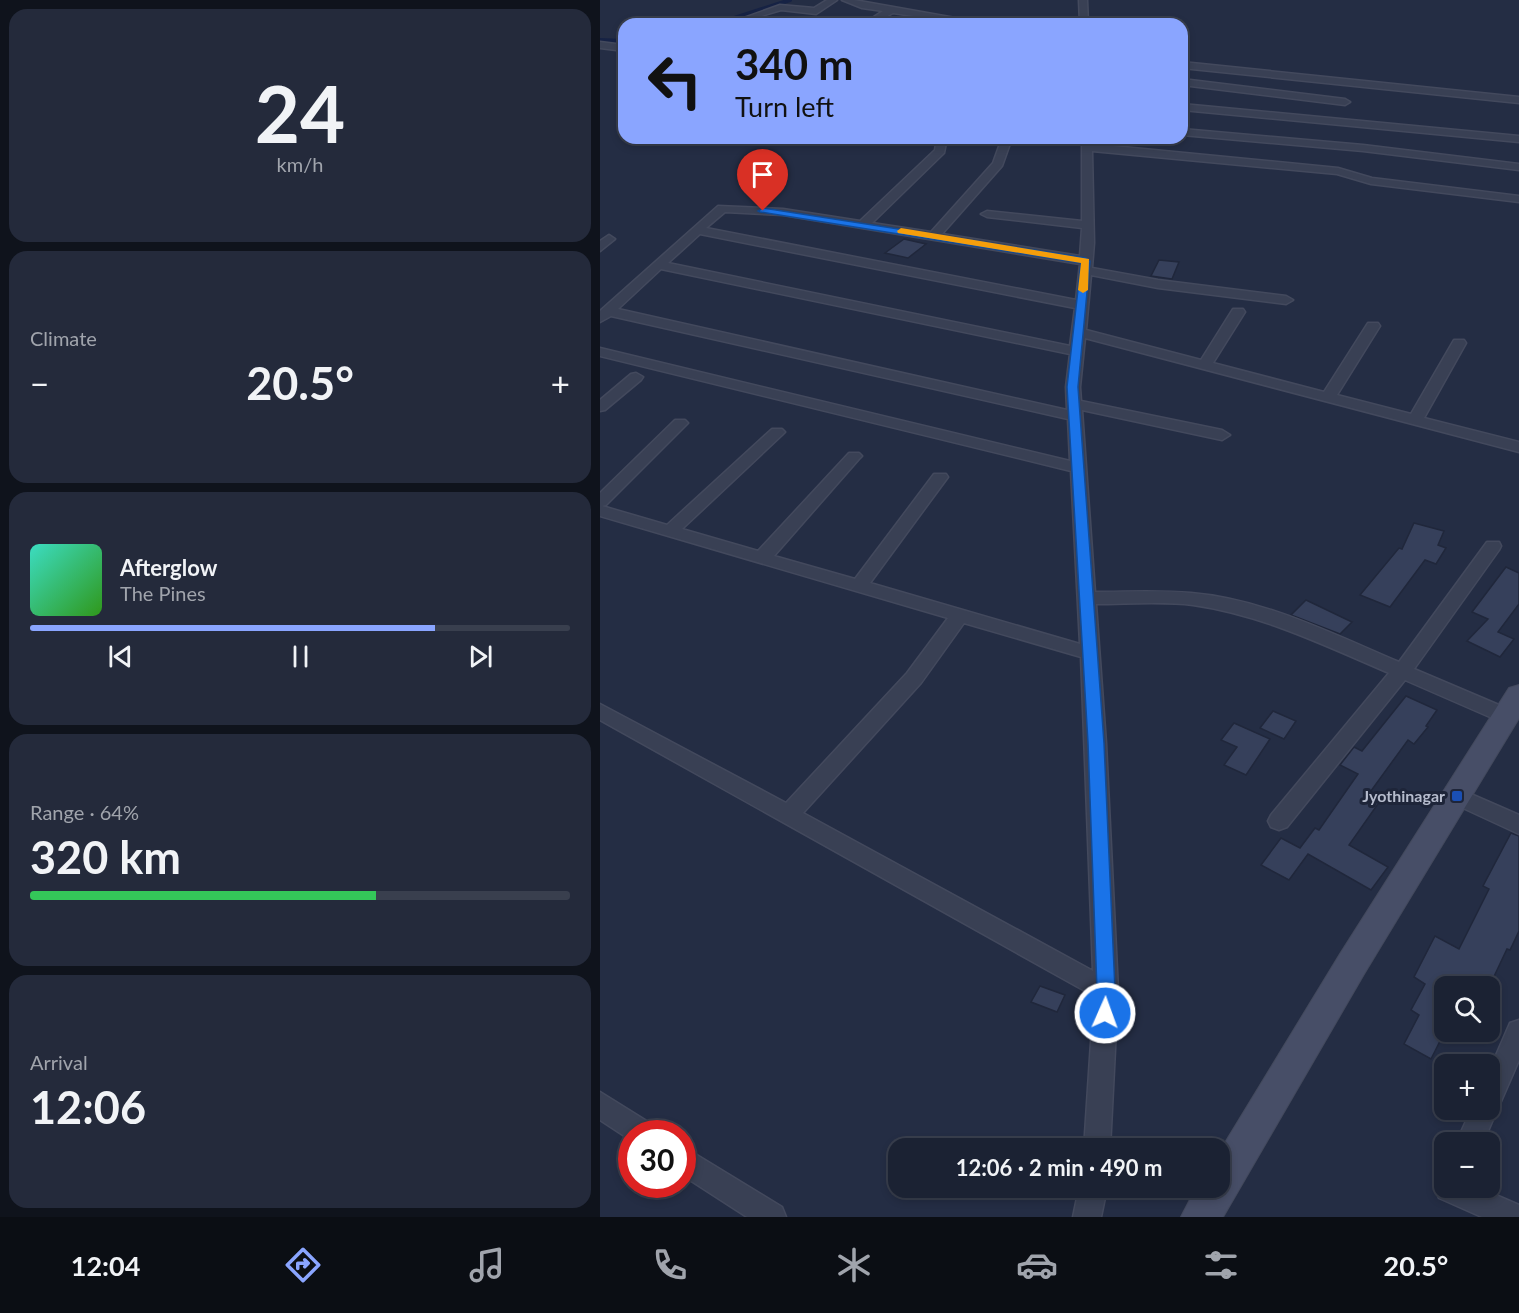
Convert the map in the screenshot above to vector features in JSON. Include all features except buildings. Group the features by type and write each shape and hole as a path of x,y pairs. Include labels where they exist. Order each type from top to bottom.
{"street":[{"path":"802,18 833,0"},
{"path":"846,0 865,6 949,18"},
{"path":"1083,0 1084,18"},
{"path":"747,18 780,7 816,11"},
{"path":"877,18 893,9"},
{"path":"600,45 618,47"},
{"path":"1188,66 1519,100"},
{"path":"1188,83 1346,102"},
{"path":"1188,107 1519,139"},
{"path":"1188,133 1363,148 1519,167"},
{"path":"863,225 940,152 941,144"},
{"path":"934,236 998,164 1005,144"},
{"path":"1087,144 1085,266 1073,387 1087,598 1106,990 1098,1138"},
{"path":"1104,144 1338,171 1371,181 1519,199"},
{"path":"604,314 722,208 783,212 934,236 1085,266 1158,284 1286,300"},
{"path":"987,214 1087,225"},
{"path":"697,230 1081,305"},
{"path":"658,265 1076,351"},
{"path":"1205,365 1238,312"},
{"path":"604,314 1074,410 1222,435"},
{"path":"1328,397 1373,326"},
{"path":"1078,332 1519,447"},
{"path":"1415,420 1459,343"},
{"path":"600,352 1078,468"},
{"path":"600,407 636,377"},
{"path":"600,502 680,423"},
{"path":"671,531 777,432"},
{"path":"762,558 854,456"},
{"path":"859,586 940,477"},
{"path":"600,511 1090,653"},
{"path":"1279,821 1403,670 1493,546"},
{"path":"1087,598 1192,599 1216,602 1299,627 1403,670 1513,706 1352,963 1230,1168"},
{"path":"788,814 914,678 960,615"},
{"path":"600,711 1106,990"},
{"path":"1456,796 1519,825"},
{"path":"1500,1074 1519,1030"},
{"path":"600,1105 623,1120"},
{"path":"696,1168 772,1217"},
{"path":"1087,1217 1091,1198"},
{"path":"1201,1217 1212,1198"},
{"path":"1471,1198 1513,1217"}],"waterway":[{"path":"734,18 790,0"},
{"path":"600,40 618,41"}],"slow traffic":[{"path":"901,231 1086,261 1083,290"}],"place":[{"name":"Jyothinagar","path":"1457,796"}],"route":[{"path":"763,211 783,212 1086,261 1073,387 1096,743 1105,1013"}]}
